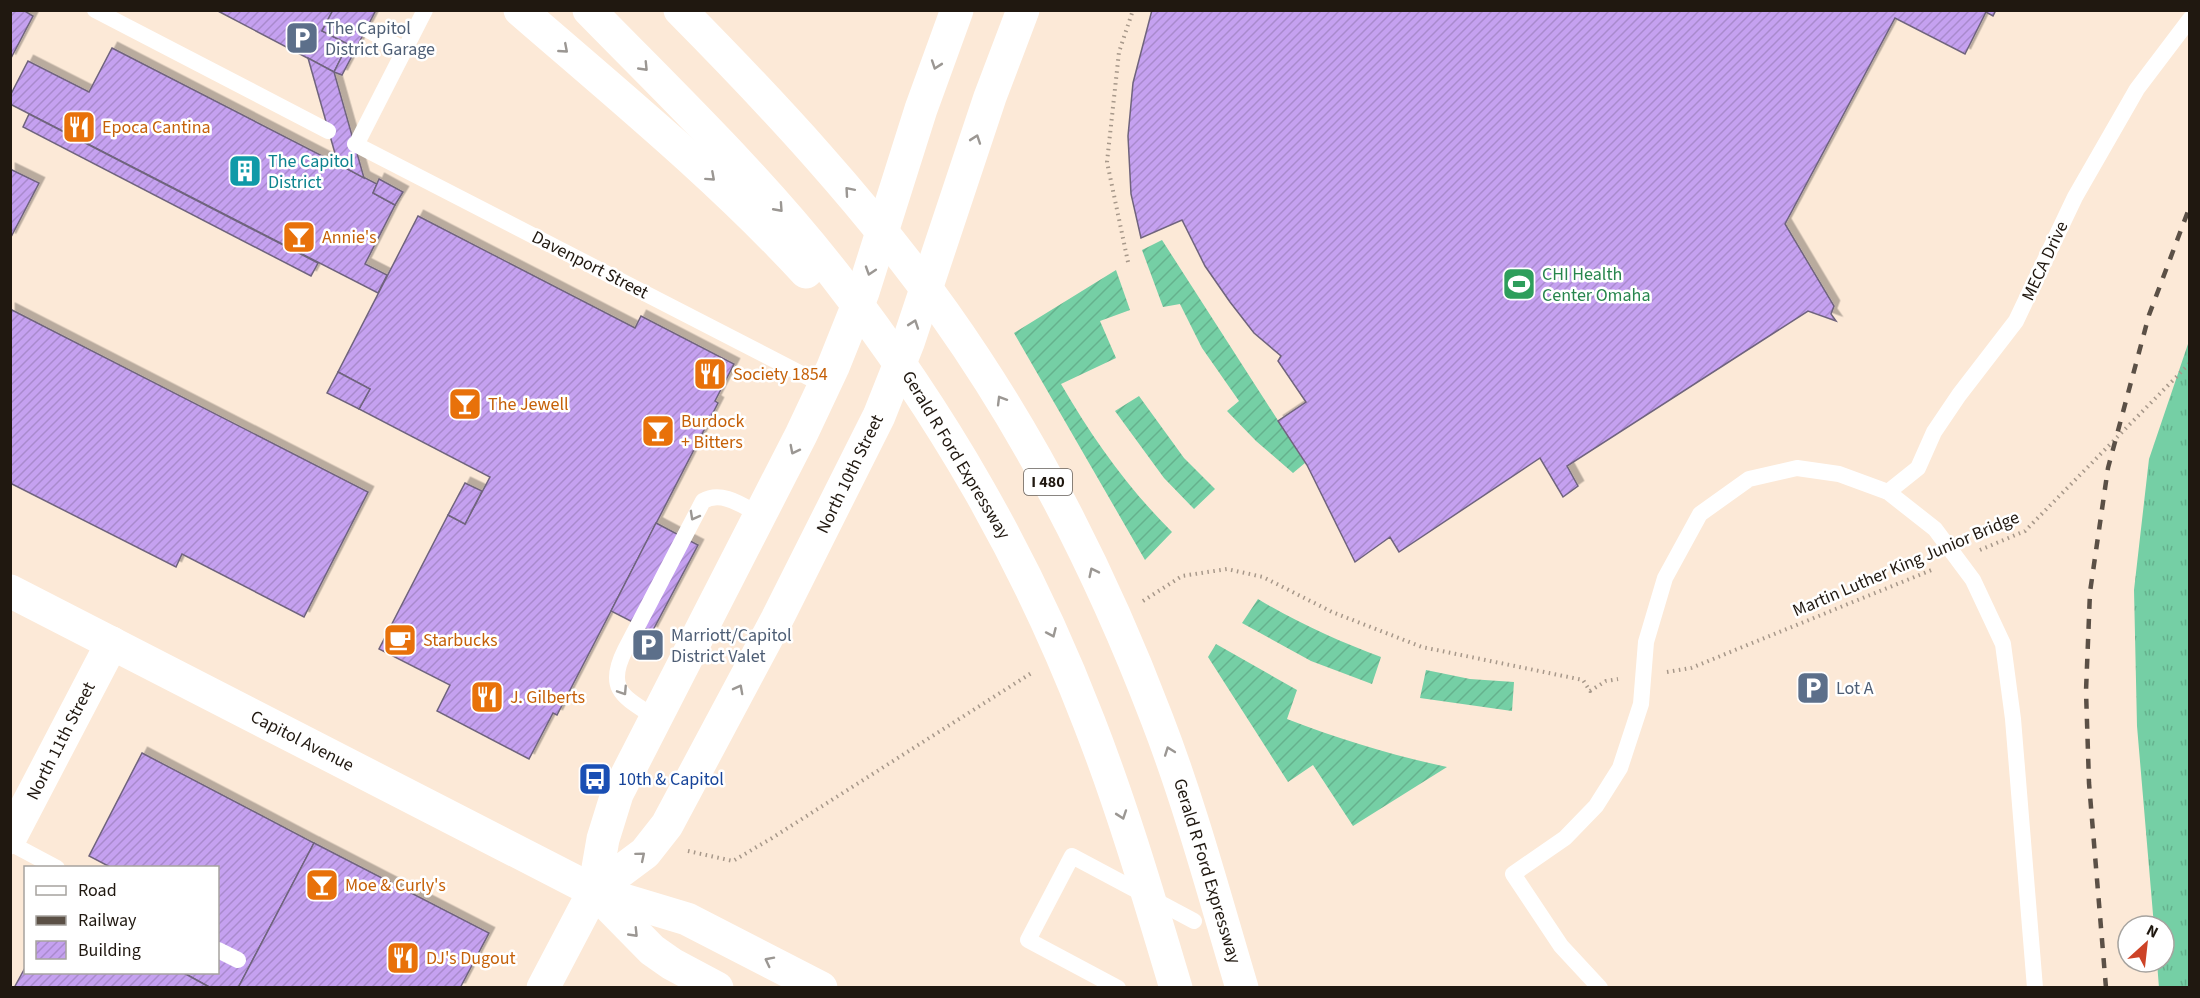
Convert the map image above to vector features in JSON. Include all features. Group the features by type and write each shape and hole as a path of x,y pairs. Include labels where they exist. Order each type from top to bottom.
{"main road":[{"path":"520,10 721,186 808,274 870,346 914,403 1009,543"},
{"name":"Gerald R Ford Expressway","path":"589,10 790,220 833,272 887,344 936,415 1009,543 1056,642 1089,723 1136,855 1176,987"},
{"name":"Gerald R Ford Expressway","path":"682,10 821,158 891,243 972,354 1027,444 1106,597 1157,718 1183,791 1242,987"},
{"name":"North 10th Street","path":"543,987 594,891 610,810 825,386 863,292 921,109 957,10"},
{"name":"North 10th Street","path":"594,891 645,853 667,825 872,432 905,351 994,87 1023,10"},
{"name":"Capitol Avenue","path":"10,591 594,891 687,919 821,987"},
{"name":"North 11th Street","path":"10,838 112,643"},
{"name":"Capitol Avenue","path":"594,891 652,950 672,964 717,987"}],"lane":[{"path":"95,10 328,131"},
{"path":"366,29 405,50 425,10"},
{"name":"MECA Drive","path":"1888,492 1918,468 1934,432 1959,395 2016,321 2075,197 2120,118 2137,89 2190,19"},
{"name":"Davenport Street","path":"405,50 355,145 825,386"},
{"path":"1600,987 1561,946 1514,874 1565,838 1596,806 1620,768 1641,704 1646,642 1665,578 1700,514 1749,479 1797,468 1839,474 1888,492 1935,529 1973,580 2003,644 2013,719 2035,987"},
{"path":"656,718 630,701 619,688 616,672 625,650 703,501 709,498 723,498 760,515"},
{"path":"10,843 55,866"},
{"path":"1118,987 1028,940 1072,856 1194,921"},
{"path":"219,950 238,960"}],"path":[{"path":"1128,262 1107,162 1119,52 1133,10"},
{"name":"Martin Luther King Junior Bridge","path":"1971,554 2025,531 2190,363"},
{"name":"Martin Luther King Junior Bridge","path":"1659,673 1691,668 1939,567"},
{"path":"1583,680 1590,691 1606,681 1627,678"}],"green space":[{"path":"1162,240 1304,461 1305,463 1293,473 1256,441 1227,411 1239,401 1202,348 1180,304 1163,307 1142,250"},
{"path":"1116,270 1130,310 1100,321 1116,358 1061,384 1112,462 1140,498 1172,532 1145,560 1014,333"},
{"path":"2189,341 2190,987 2159,988 2158,974 2176,974 2176,914 2153,914 2137,726 2134,590 2149,459"},
{"path":"1139,396 1184,458 1215,489 1194,509 1164,478 1115,411"},
{"path":"1258,599 1318,631 1381,657 1372,684 1311,661 1242,623"},
{"path":"1216,644 1297,690 1287,719 1366,746 1447,767 1353,826 1313,765 1288,782 1208,657"},
{"path":"1426,670 1470,679 1514,682 1512,711 1420,698"}],"building":[{"path":"10,10 23,10 33,16 10,60"},
{"name":"The Capitol District Garage","path":"216,10 333,10 322,31 348,44 334,72"},
{"path":"333,10 376,10 342,75 334,72 348,44 322,31"},
{"name":"CHI Health Center Omaha","path":"1152,10 1996,10 1993,16 1986,12 1965,54 1895,18 1785,224 1834,306 1831,314 1836,321 1808,311 1567,466 1578,486 1563,497 1540,458 1399,552 1390,537 1355,562 1307,465 1278,421 1306,402 1278,361 1281,356 1254,333 1230,302 1205,266 1182,220 1141,238 1131,194 1128,136 1133,83"},
{"name":"The Capitol District","path":"112,48 377,184 373,193 395,205 365,264 387,275 378,293 10,104 10,96 28,61 89,92"},
{"path":"308,58 334,72 364,178 338,164"},
{"path":"29,114 318,263 311,276 23,127"},
{"path":"10,169 39,183 10,239"},
{"path":"379,179 403,192 395,205 373,193"},
{"path":"418,216 635,328 641,316 734,364 715,401 718,403 611,611 557,715 553,713 529,759 437,711 450,685 379,649 448,515 465,524 490,477 359,409 370,389 338,372"},
{"path":"10,309 368,492 304,617 182,554 176,567 10,483"},
{"path":"338,372 370,389 359,409 327,393"},
{"path":"465,483 482,491 465,524 448,515"},
{"path":"656,523 698,545 652,632 611,611"},
{"path":"142,753 314,843 238,988 211,988 186,974 219,974 219,866 108,866 89,856"},
{"path":"314,843 489,933 460,988 238,988"},
{"path":"24,970 24,974 186,974 211,988 14,988"}],"railway":[{"path":"2106,988 2089,783 2086,691 2090,592 2108,468 2149,315 2190,206"}],"place":[{"name":"The Capitol District Garage","path":"302,38"},
{"name":"Epoca Cantina","path":"79,127"},
{"name":"The Capitol District","path":"245,171"},
{"name":"Annie's","path":"299,237"},
{"name":"CHI Health Center Omaha","path":"1519,284"},
{"name":"Society 1854","path":"710,374"},
{"name":"The Jewell","path":"465,404"},
{"name":"Burdock + Bitters","path":"658,431"},
{"name":"Starbucks","path":"400,640"},
{"name":"Marriott/Capitol District Valet","path":"648,645"},
{"name":"Lot A","path":"1813,688"},
{"name":"J. Gilberts","path":"487,697"},
{"name":"10th & Capitol","path":"595,779"},
{"name":"Moe & Curly's","path":"322,885"},
{"name":"DJ's Dugout","path":"403,958"}]}
